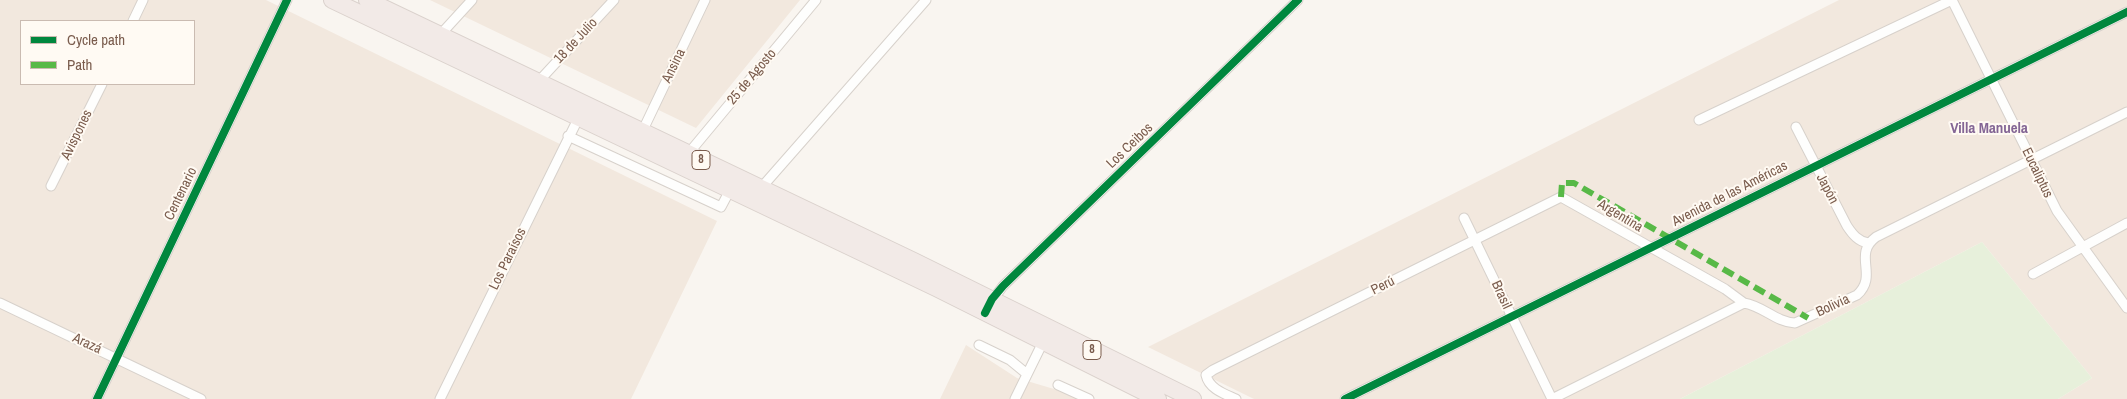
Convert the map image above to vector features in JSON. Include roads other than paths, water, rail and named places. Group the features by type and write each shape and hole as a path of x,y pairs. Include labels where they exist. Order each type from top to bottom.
{"highway":[{"name":"8","path":"332,0 730,190 989,306 1043,342 1157,395 1193,399"},
{"name":"8","path":"367,0 761,188 1157,395"}],"street":[{"path":"133,20 143,0"},
{"name":"Centenario","path":"97,399 288,0"},
{"path":"440,35 472,0"},
{"name":"18 de Julio","path":"538,82 614,0"},
{"name":"Ansina","path":"642,132 705,0"},
{"name":"25 de Agosto","path":"688,154 816,0"},
{"path":"761,188 926,0"},
{"name":"Los Ceibos","path":"989,306 1003,286 1298,0"},
{"path":"1699,120 1952,0"},
{"name":"Eucaliptus","path":"1952,0 2057,211 2127,308"},
{"name":"Avenida de las Américas","path":"1345,399 2127,12"},
{"name":"Avispones","path":"51,186 102,85"},
{"path":"1868,243 1876,237 2032,161 2127,112"},
{"name":"Los Paraísos","path":"440,399 578,119"},
{"name":"Japón","path":"1796,127 1853,235 1861,241 1868,243"},
{"path":"568,136 721,207 730,190"},
{"name":"Argentina","path":"1561,197 1725,290 1744,303"},
{"name":"Perú","path":"1236,399 1212,386 1207,381 1206,376 1212,370 1561,197"},
{"name":"Brasil","path":"1464,218 1552,399"},
{"path":"2033,274 2127,223"},
{"name":"Bolivia","path":"1744,303 1759,307 1786,323 1795,323 1856,295 1862,290 1868,273 1864,256 1868,243"},
{"name":"Arazá","path":"0,303 201,399"},
{"path":"1552,399 1744,303"},
{"path":"1015,399 1043,342"},
{"path":"979,345 1010,360 1027,374"},
{"path":"1058,385 1088,399"}],"district":[{"name":"Villa Manuela","path":"1989,129"}]}
